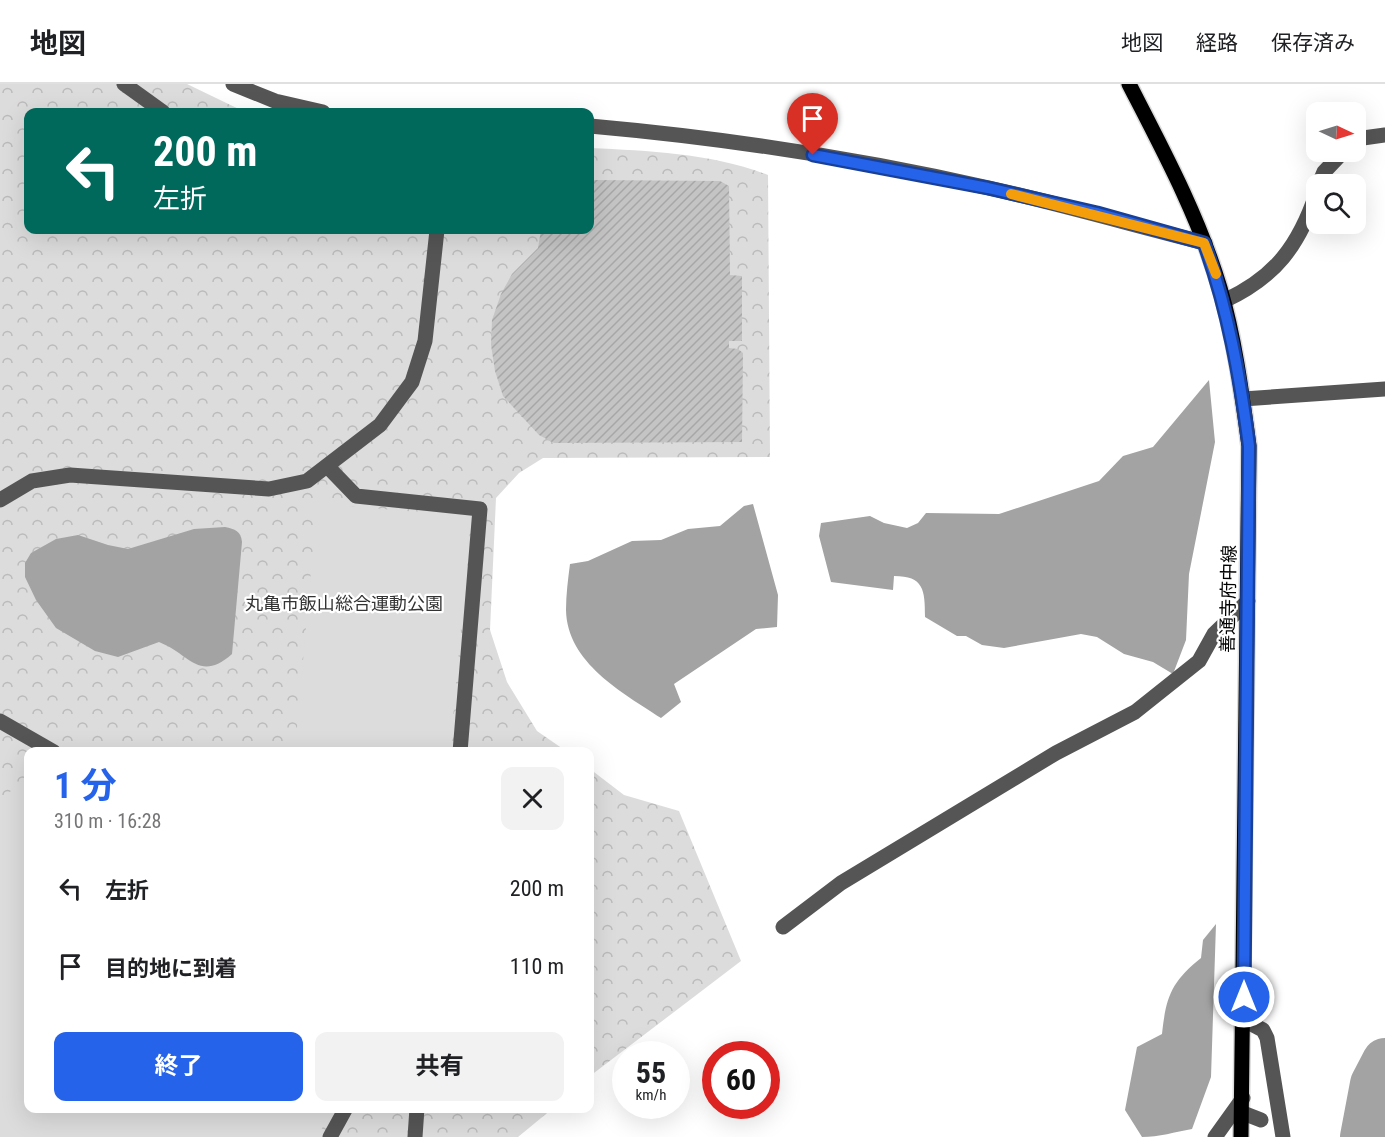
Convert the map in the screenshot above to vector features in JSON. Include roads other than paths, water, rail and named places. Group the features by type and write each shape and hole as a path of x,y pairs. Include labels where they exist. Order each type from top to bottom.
{"main road":[{"name":"善通寺府中線","path":"1129,84 1182,189 1224,301 1243,399 1249,446 1241,1137"}],"street":[{"path":"124,84 157,108"},
{"path":"233,84 275,101 306,108"},
{"path":"594,126 742,142 894,170 1097,213 1204,243"},
{"path":"1366,138 1385,135"},
{"path":"1323,174 1334,162"},
{"path":"1224,301 1245,291 1274,269 1306,223"},
{"path":"0,500 32,482 70,475 269,489 307,481 380,425 412,382 425,341 437,234"},
{"path":"1243,399 1385,389"},
{"path":"328,467 356,496 480,508 460,747"},
{"path":"783,927 841,883 1056,753 1135,712 1199,661 1214,634 1248,601"},
{"path":"0,721 45,747"},
{"path":"1244,1020 1263,1030 1267,1038 1283,1137"},
{"path":"1215,1137 1243,1106 1261,1120"},
{"path":"330,1137 343,1113"},
{"path":"415,1137 417,1113"}],"waterway":[{"path":"1363,1137 1373,1084 1385,1061"}],"park label":[{"name":"丸亀市飯山総合運動公園","path":"344,603"}]}
